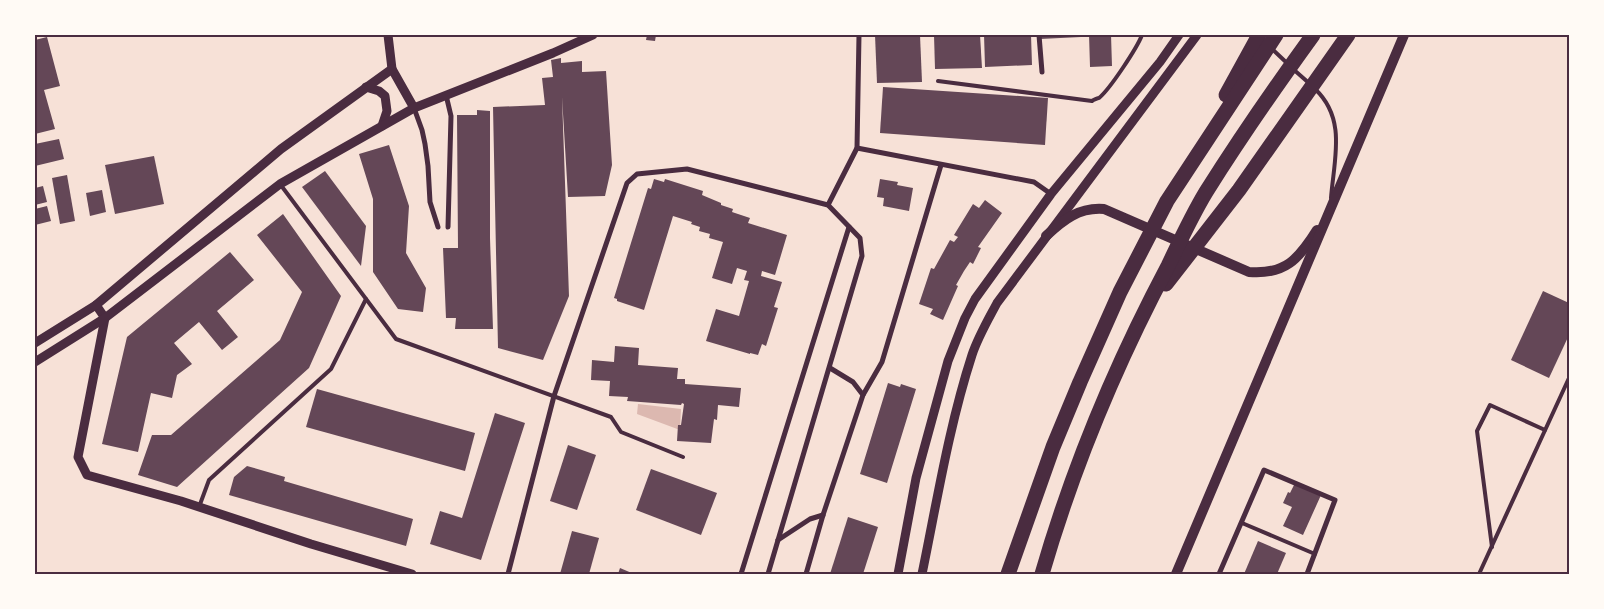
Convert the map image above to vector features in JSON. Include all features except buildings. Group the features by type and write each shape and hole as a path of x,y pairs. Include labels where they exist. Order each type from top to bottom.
{"highway":[{"path":"1008,574 1053,448 1120,292 1167,201 1258,35"},
{"path":"1167,201 1276,35"},
{"path":"1042,574 1073,478 1108,390 1141,317 1206,193 1279,82 1313,35"},
{"path":"1141,317 1239,190 1348,35"}],"main road":[{"path":"1176,574 1404,35"},
{"path":"1046,236 1072,215 1085,210 1104,209 1249,272 1268,273 1293,261 1307,246 1330,210"}],"street":[{"path":"388,35 392,69 414,108 422,130 430,202 438,227"},
{"path":"35,362 105,318 280,184 414,108 594,35"},
{"path":"828,205 856,148 859,35"},
{"path":"1039,35 1042,72"},
{"path":"922,574 956,412 973,354 997,303 1197,35"},
{"path":"898,574 916,478 948,361 975,299 1051,194 1160,62 1177,36"},
{"path":"35,343 96,304 281,149 392,69"},
{"path":"366,87 379,91 385,96 387,111 382,126"},
{"path":"446,96 451,116 448,226"},
{"path":"856,148 1034,182 1051,194"},
{"path":"806,574 823,515 863,396 882,362 941,165"},
{"path":"508,574 554,396 627,183 638,174 687,169 828,205 860,238 862,256 768,574"},
{"path":"741,574 849,227"},
{"path":"96,304 105,318 78,457 87,475 198,507 311,544 412,574"},
{"path":"830,368 854,382 863,396"},
{"path":"1219,574 1264,470 1335,500 1307,574"},
{"path":"778,540 810,519 823,515"}],"lane":[{"path":"938,81 1092,101 1099,98 1105,91 1137,48 1142,35"},
{"path":"1258,35 1318,92 1327,102 1333,116 1337,130 1330,210"},
{"path":"280,184 396,339 610,417 621,432 683,457"},
{"path":"198,507 209,480 332,369 366,299"},
{"path":"1480,574 1569,378"},
{"path":"1492,547 1477,431 1490,405 1545,430"},
{"path":"1242,523 1316,554"}],"shaded area":[{"path":"638,404 681,409 680,430 637,414"}]}
